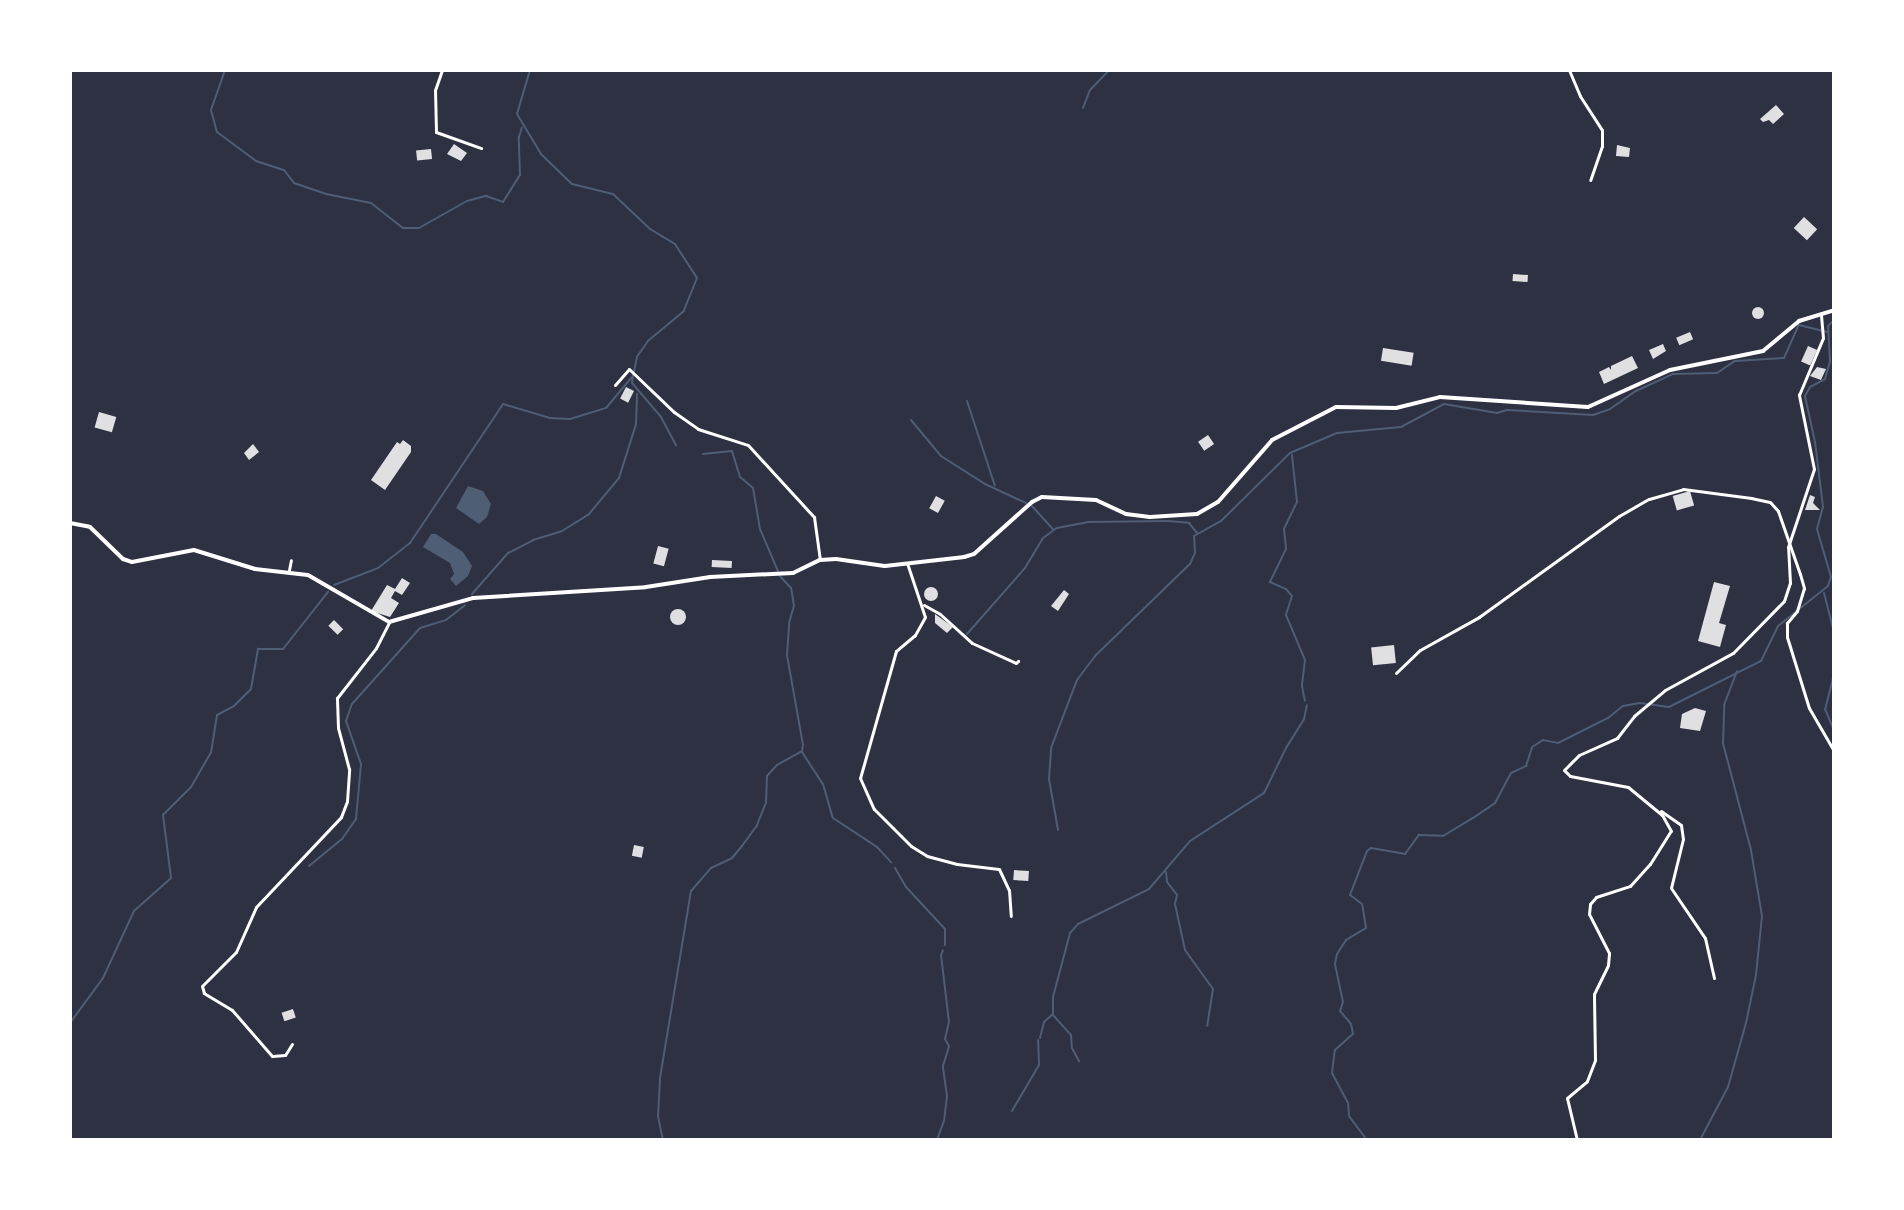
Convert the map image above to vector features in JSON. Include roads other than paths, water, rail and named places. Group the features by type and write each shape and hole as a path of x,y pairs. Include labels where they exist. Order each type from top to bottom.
{"street":[{"path":"442,70 435,90 436,132 481,148"},
{"path":"1569,70 1580,96 1602,130 1602,146 1590,180"},
{"path":"292,1044 285,1055 272,1056 232,1010 204,993 202,986 236,952 256,907 341,817 347,801 349,769 338,728 337,698 367,662 389,622 473,598 646,587 710,577 793,573 820,560 836,559 885,566 974,554 1032,502 1042,497 1096,500 1126,514 1197,514 1218,502 1272,440 1336,407 1396,408 1440,397 1588,407 1670,370 1763,351 1799,321 1834,310"},
{"path":"1714,978 1705,938 1671,888 1683,839 1681,825 1628,787 1570,776 1564,770 1579,755 1617,738 1649,702 1733,653 1784,601 1790,583 1788,547 1814,469 1802,417 1800,388 1823,338 1821,314"},
{"path":"615,385 629,369 632,370 686,421 698,429 740,441 773,469 790,494 814,517 820,560"},
{"path":"1396,673 1420,650 1479,617 1619,516 1669,492 1683,489 1770,502 1778,511 1804,588 1798,609 1787,623 1787,637 1809,708 1834,751"},
{"path":"70,523 90,527 123,559 132,562 194,550 255,569 289,570 308,575 389,622"},
{"path":"289,570 291,560"},
{"path":"907,563 909,579 924,605 940,614 972,643 1016,663 1018,661"},
{"path":"924,605 922,626 896,651 860,778 874,809 911,846 927,856 957,864 999,869 1009,890 1011,916"},
{"path":"1577,1140 1567,1098 1587,1081 1595,1060 1594,994 1608,965 1609,953 1589,914 1590,904 1596,897 1626,889 1667,841 1671,831 1657,810"}],"water":[{"path":"468,486 483,491 491,504 487,517 479,524 456,508"},
{"path":"431,534 436,534 463,552 472,566 468,576 456,586 450,579 454,574 450,563 423,547"}],"waterway":[{"path":"225,70 211,110 217,132 256,161 284,170 294,183 326,194 371,203 403,228 419,228 467,201 486,196 503,202 520,175 519,137 522,127"},
{"path":"530,70 517,114 541,154 572,184 613,194 650,229 675,244 697,278 684,311 648,341 637,357 632,383 661,417 676,445"},
{"path":"1083,108 1090,90 1109,70"},
{"path":"1367,1140 1349,1116 1348,1103 1332,1073 1335,1050 1353,1034 1351,1024 1340,1011 1343,1002 1335,964 1346,940 1366,928 1362,904 1350,895 1367,851 1371,848 1405,854 1419,835 1443,836 1473,818 1495,803 1511,773 1526,766 1532,747 1543,740 1558,743 1608,718 1623,706 1640,703 1669,707 1761,661 1778,626 1828,586 1831,577 1817,529 1823,507 1815,442 1805,396 1810,387 1825,379 1830,362 1828,326 1834,320"},
{"path":"1058,830 1049,779 1051,748 1077,680 1096,655 1190,564 1195,553 1194,536 1221,521 1290,453 1337,433 1401,427 1444,404 1497,413 1507,410 1593,415 1610,409 1636,391 1673,374 1717,373 1735,361 1784,358 1799,325 1827,332"},
{"path":"334,585 378,568 410,543 503,404 550,418 570,419 606,408 632,377"},
{"path":"472,594 508,553 533,540 562,531 589,514 619,478 636,424 637,394"},
{"path":"967,401 995,486"},
{"path":"911,420 941,456 985,484 1026,503"},
{"path":"703,454 732,451 740,477 753,488 760,529 778,571"},
{"path":"1292,455 1297,502 1284,529 1286,549 1270,582 1286,589 1292,596 1286,615 1305,660 1302,686 1305,701"},
{"path":"1032,506 1053,529"},
{"path":"967,634 1025,568 1043,538 1057,528 1088,522 1168,521 1189,523 1197,533"},
{"path":"663,1140 658,1117 660,1078 691,891 711,868 732,858 742,846 757,825 766,803 767,776 777,765 802,751 787,655 789,623 794,606 791,588 780,576"},
{"path":"70,1023 103,978 134,911 171,878 163,815 191,787 211,753 217,715 234,706 251,689 258,649 283,649 328,592"},
{"path":"1824,593 1834,632"},
{"path":"309,866 342,839 356,819 361,764 346,721 352,704 420,628 446,620 465,605"},
{"path":"1700,1140 1728,1087 1746,1023 1756,975 1762,916 1751,850 1723,743 1724,705 1737,671"},
{"path":"1834,674 1825,709 1834,730"},
{"path":"1040,1038 1044,1022 1053,1014 1053,997 1070,933 1078,924 1149,889 1190,841 1264,793 1304,719 1307,705"},
{"path":"802,752 823,784 833,818 877,847 891,862"},
{"path":"895,868 906,887 945,929 945,945"},
{"path":"1166,872 1167,882 1177,895 1175,904 1185,950 1213,989 1207,1026"},
{"path":"937,1140 944,1121 947,1096 943,1066 949,1046 945,1039 949,1022 941,955 943,950"},
{"path":"1053,1015 1071,1035 1072,1048 1079,1061"},
{"path":"1012,1111 1039,1065 1038,1040"}]}
